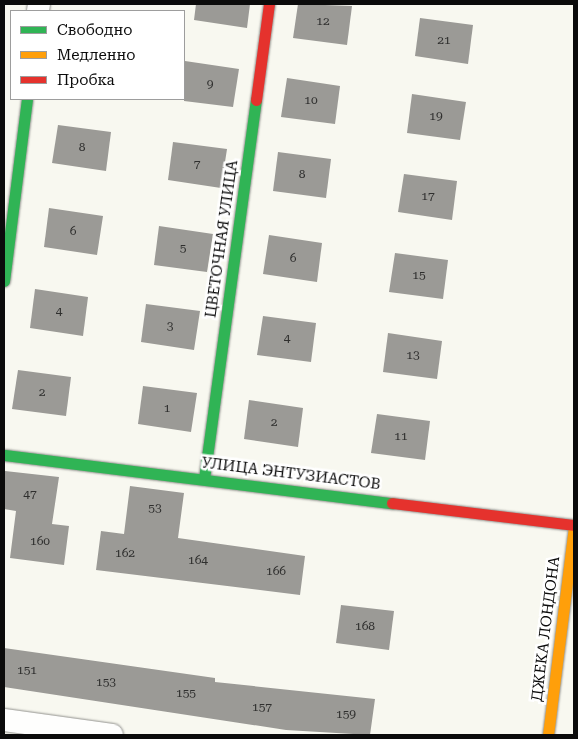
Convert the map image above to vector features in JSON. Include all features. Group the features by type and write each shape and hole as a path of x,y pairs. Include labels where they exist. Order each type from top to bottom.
{"street":[{"name":"ЦВЕТОЧНАЯ УЛИЦА","path":"204,479 269,4"},
{"path":"4,281 27,100"},
{"name":"УЛИЦА ЭНТУЗИАСТОВ","path":"4,456 204,479 574,526"},
{"name":"ДЖЕКА ЛОНДОНА","path":"548,735 574,526"},
{"path":"4,720 112,735"}],"building":[{"path":"196,4 250,4 247,28 194,20"},
{"path":"298,4 352,6 347,45 293,38"},
{"path":"420,18 473,25 468,64 415,56"},
{"path":"185,61 239,69 233,107 184,101"},
{"path":"287,78 340,86 335,124 281,117"},
{"path":"412,94 466,102 460,140 407,133"},
{"path":"58,125 111,132 106,171 52,163"},
{"path":"173,142 227,149 221,188 168,180"},
{"path":"278,152 331,159 326,198 273,191"},
{"path":"404,174 457,181 452,220 398,212"},
{"path":"49,208 103,216 97,255 44,247"},
{"path":"159,226 213,234 207,272 154,265"},
{"path":"269,235 322,243 317,282 263,274"},
{"path":"395,253 448,260 443,299 389,292"},
{"path":"35,289 88,297 83,336 30,328"},
{"path":"146,304 200,311 194,350 141,342"},
{"path":"263,316 316,323 311,362 257,355"},
{"path":"388,333 442,341 437,379 383,372"},
{"path":"18,370 71,377 66,416 12,409"},
{"path":"143,386 197,393 191,432 138,424"},
{"path":"249,400 303,408 298,447 244,439"},
{"path":"377,414 430,421 425,460 371,453"},
{"path":"5,471 59,477 52,524 69,526 64,565 10,558 16,511 4,509"},
{"path":"130,486 184,493 178,538 305,556 300,595 96,570 101,531 124,534"},
{"path":"341,605 394,611 389,650 336,643"},
{"path":"4,648 215,678 215,682 375,699 370,735 286,730 4,687"}],"traffic: fast":[{"path":"4,281 27,100"},
{"path":"204,479 256,100"},
{"path":"4,455 392,503"}],"traffic: slow":[{"path":"548,735 574,527"}],"traffic: jam":[{"path":"256,100 269,4"},
{"path":"392,503 574,525"}]}
